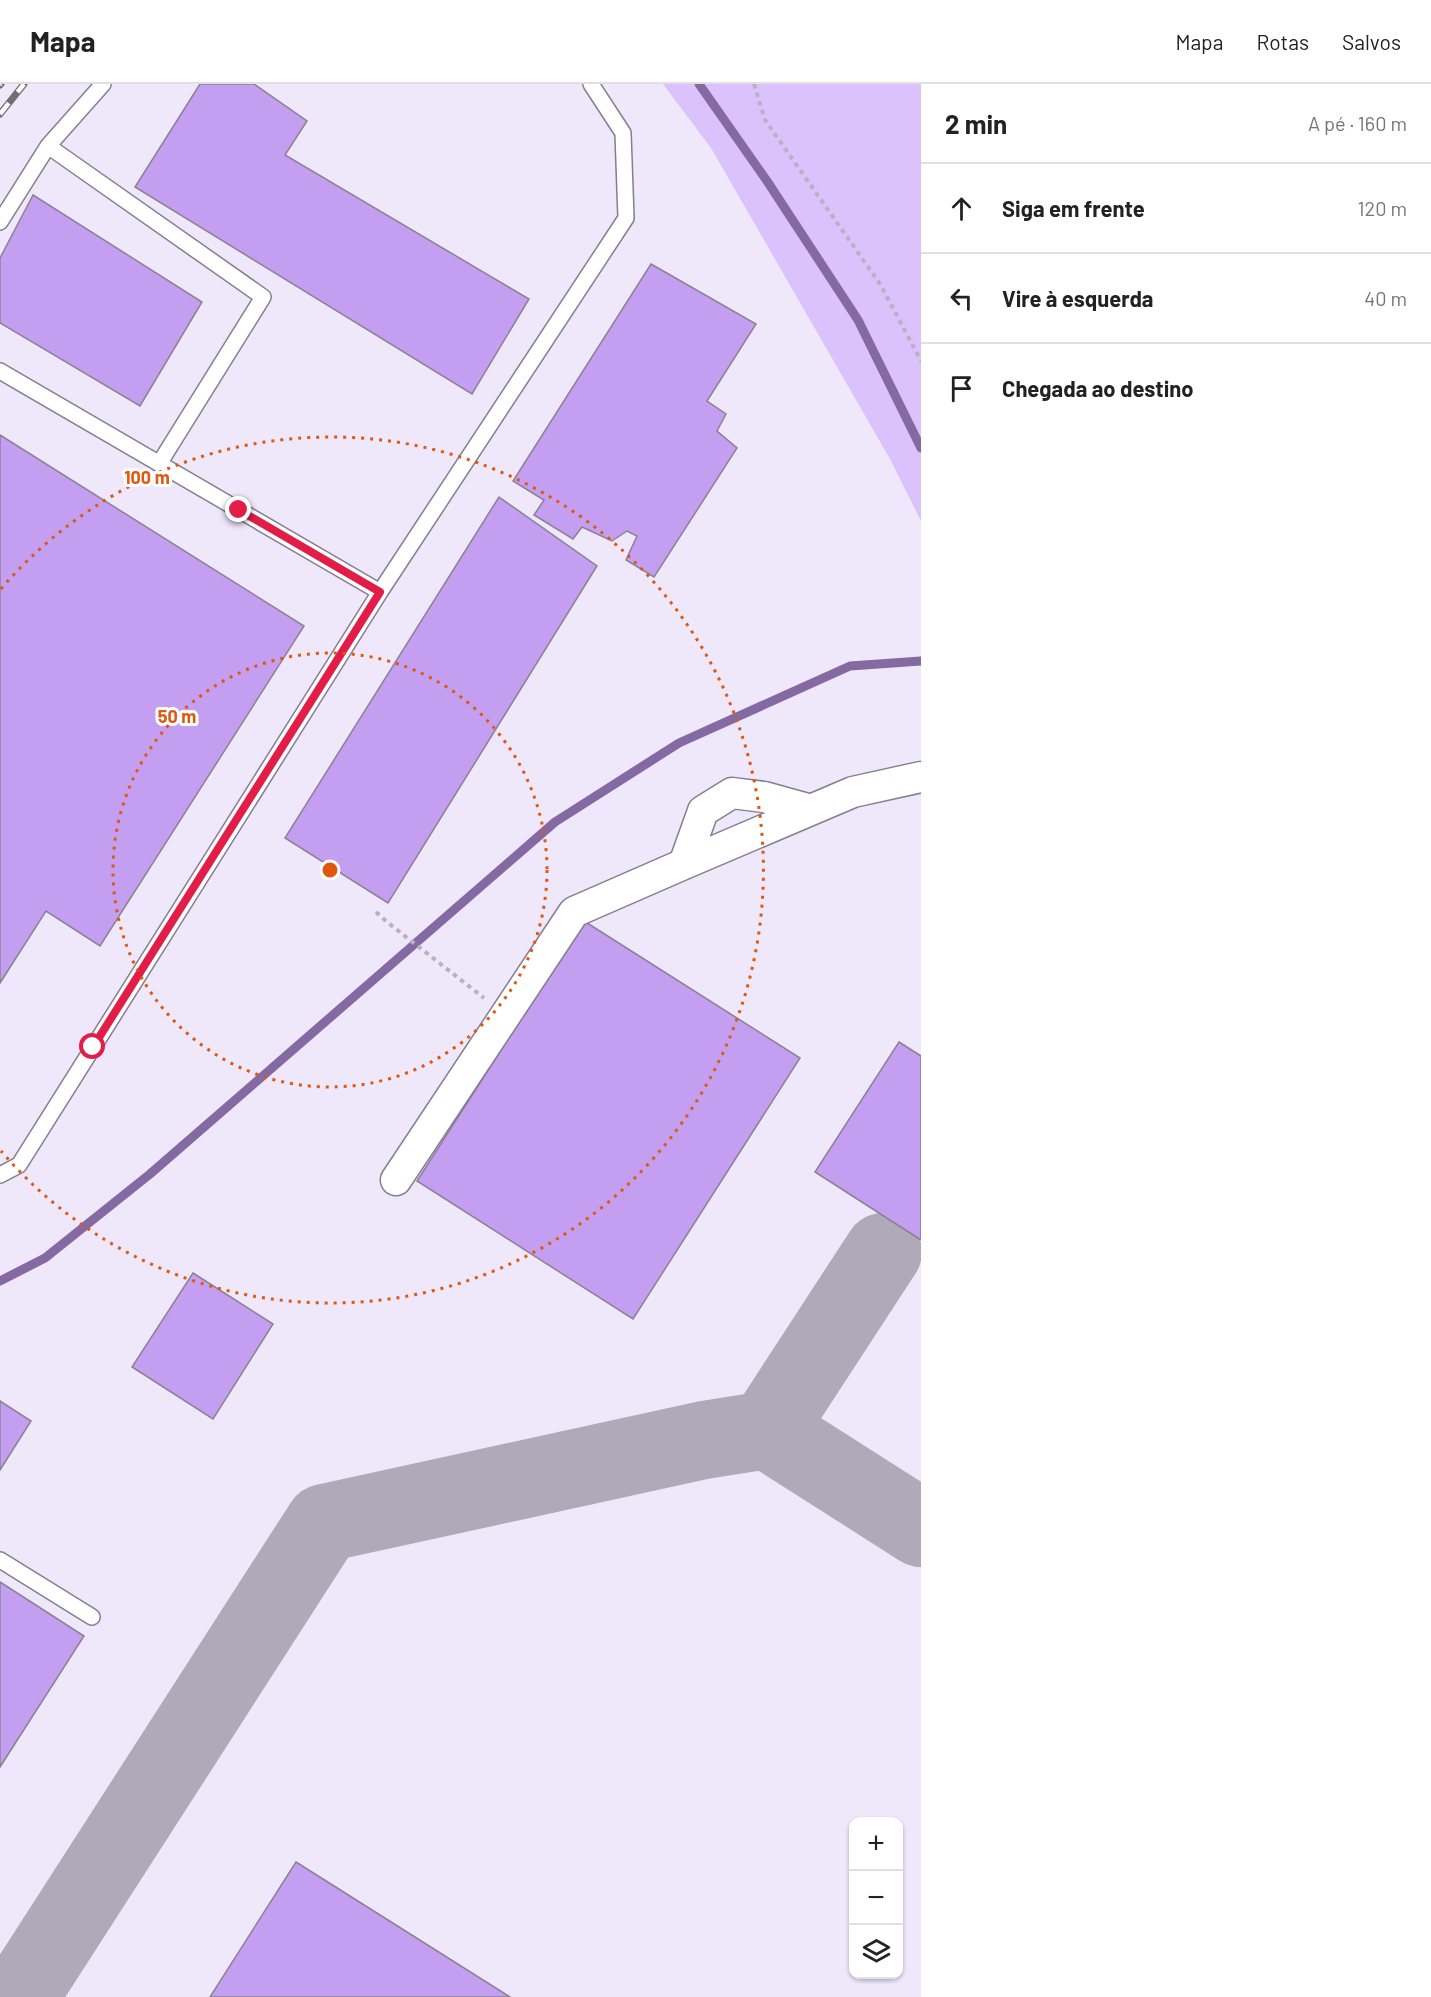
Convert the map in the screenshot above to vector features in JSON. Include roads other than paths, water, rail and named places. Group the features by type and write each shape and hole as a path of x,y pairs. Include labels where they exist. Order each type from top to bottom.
{"street":[{"path":"396,1180 574,912 853,792 921,777"},
{"path":"684,864 703,811 732,793 764,797 811,810"}],"lane":[{"path":"0,222 48,146 103,84"},
{"path":"0,1175 18,1165 380,592 626,218 623,133 591,84"},
{"path":"48,146 263,297 159,464"},
{"path":"0,371 380,592"},
{"path":"0,1560 92,1617"}],"waterway":[{"path":"699,84 767,181 858,320 921,448"},
{"path":"0,1281 45,1258 150,1174 555,822 679,743 850,666 921,661"}],"railway":[{"path":"0,114 24,84"}]}
